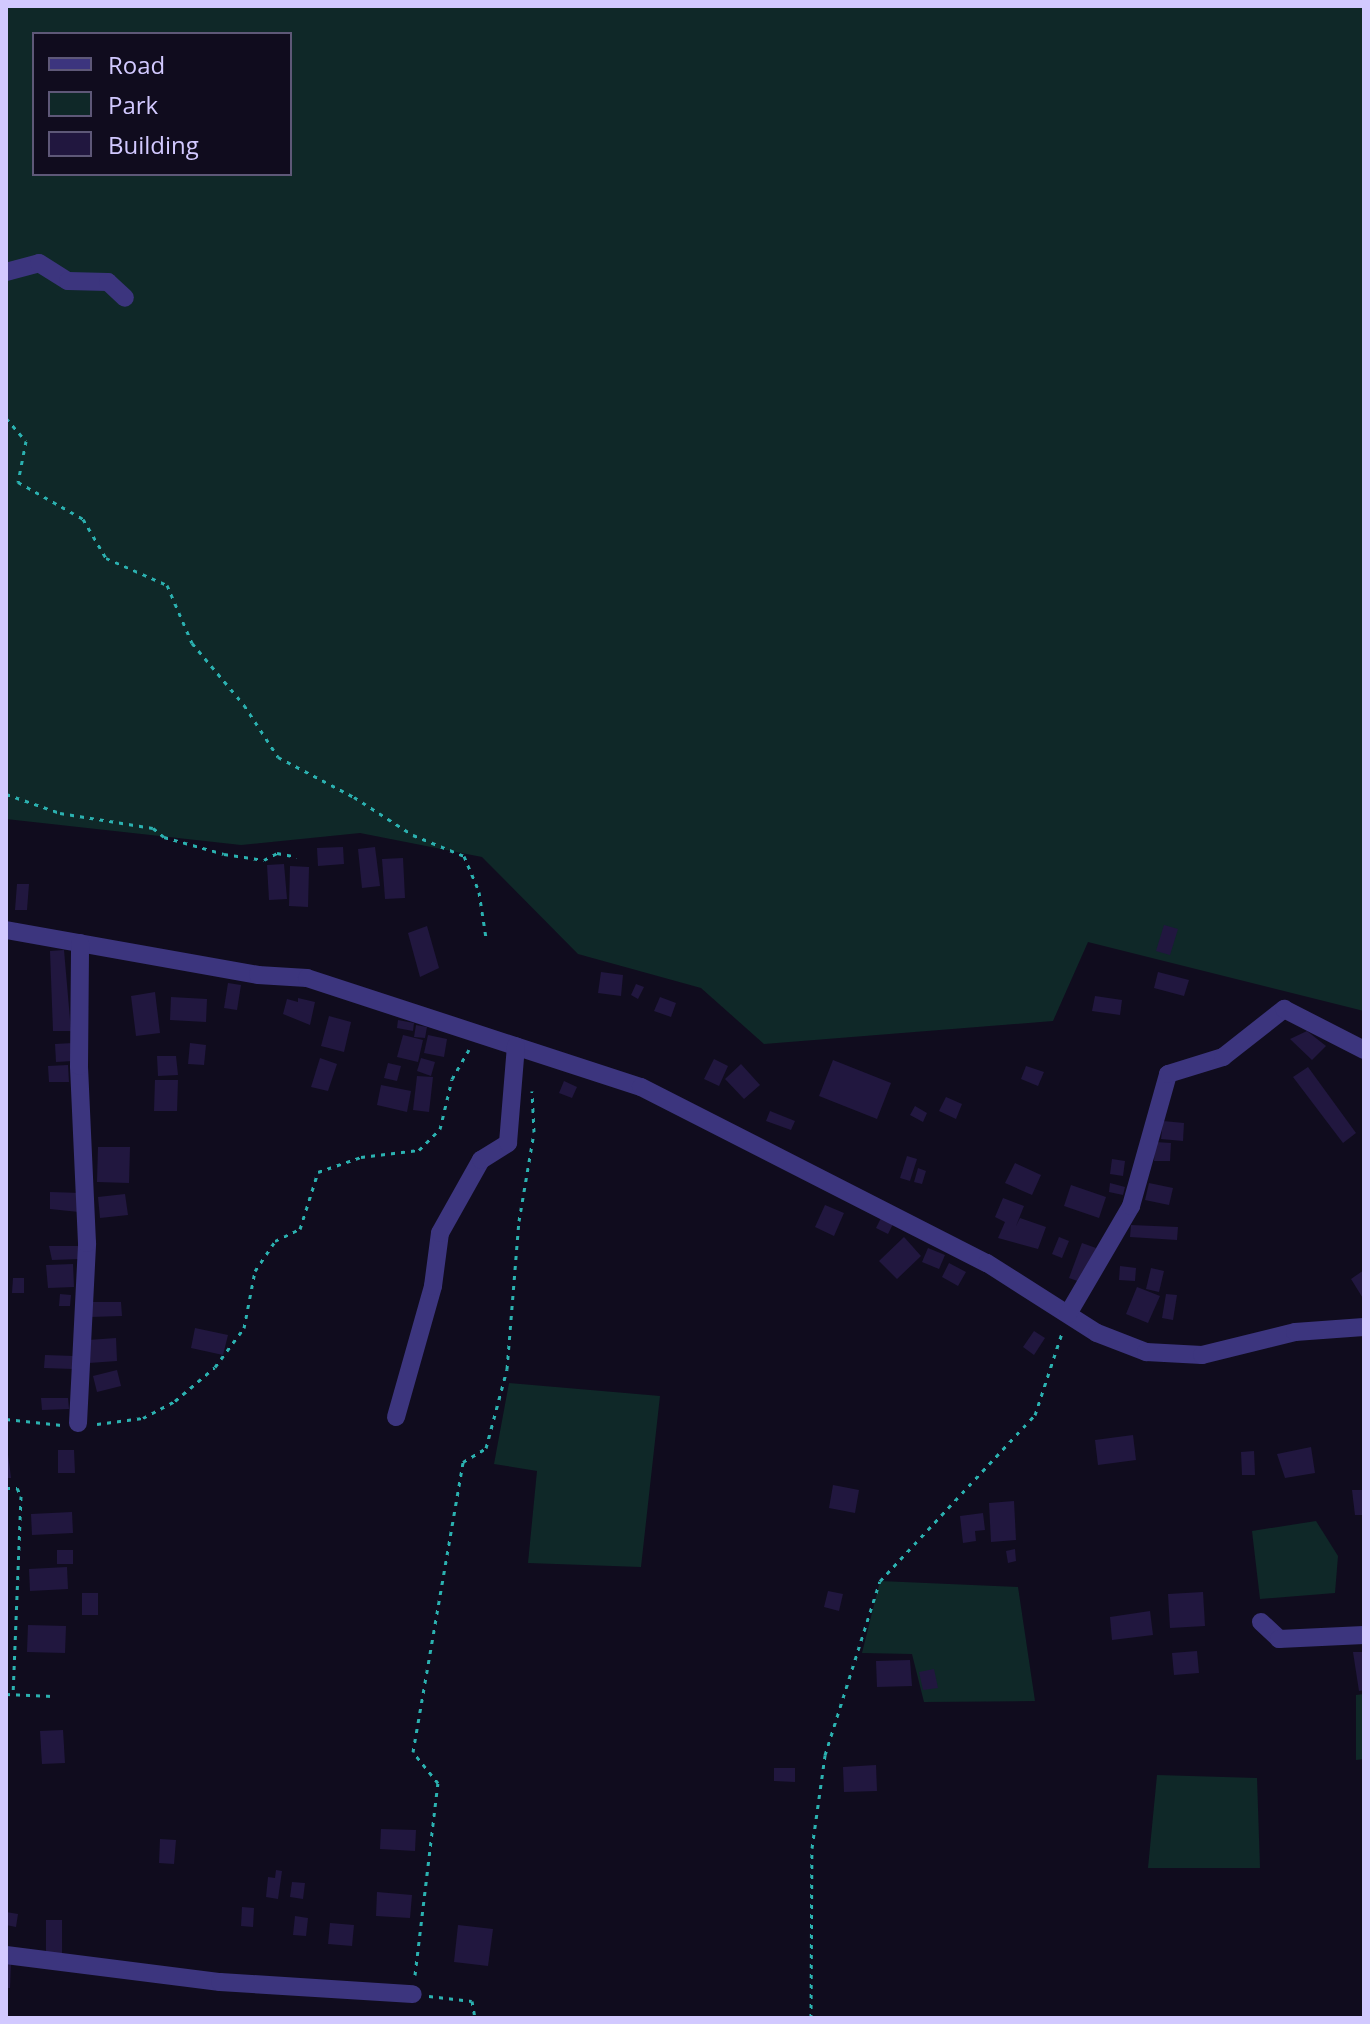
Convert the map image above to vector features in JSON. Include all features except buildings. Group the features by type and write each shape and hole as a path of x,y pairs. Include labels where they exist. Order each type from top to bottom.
{"street":[{"path":"6,272 39,263 68,281 108,282 125,298"},
{"path":"6,930 258,975 307,978 641,1087 987,1263 1097,1333 1146,1352 1202,1355 1295,1332 1364,1327"},
{"path":"78,1423 87,1243 79,1080 80,943"},
{"path":"1068,1314 1131,1206 1168,1074 1223,1057 1284,1009 1364,1050"},
{"path":"396,1417 433,1286 440,1233 481,1160 508,1143 523,1048"},
{"path":"1261,1622 1279,1639 1364,1635"},
{"path":"6,1955 220,1982 413,1994"}],"path":[{"path":"6,418 26,441 18,482 83,519 106,558 167,585 192,643 244,705 278,757 413,835 464,856 479,892 486,938"},
{"path":"6,794 60,813 153,828 164,837 224,854 264,860 277,853 297,857"},
{"path":"6,1419 53,1426 143,1418 175,1401 215,1367 244,1328 255,1271 275,1241 300,1229 318,1172 361,1157 419,1150 440,1129 452,1079 478,1034"},
{"path":"475,2018 472,2001 413,1994 438,1783 413,1752 463,1462 486,1448 507,1369 519,1221 534,1132 523,1048"},
{"path":"811,2018 812,1848 825,1755 880,1581 1035,1415 1068,1314"},
{"path":"6,1488 17,1488 21,1496 13,1694"},
{"path":"6,1694 53,1696"}],"green space":[{"path":"6,6 1364,6 1364,1011 1088,942 1053,1021 764,1044 701,988 578,954 482,857 360,833 241,845 6,819"},
{"path":"509,1383 660,1396 641,1567 528,1563 537,1471 494,1464"},
{"path":"1316,1521 1338,1556 1335,1593 1260,1599 1252,1531"},
{"path":"880,1581 1018,1587 1035,1701 924,1702 912,1654 862,1653"},
{"path":"1364,1694 1364,1759 1356,1760 1356,1695"},
{"path":"1157,1775 1257,1778 1260,1868 1148,1868"}]}
